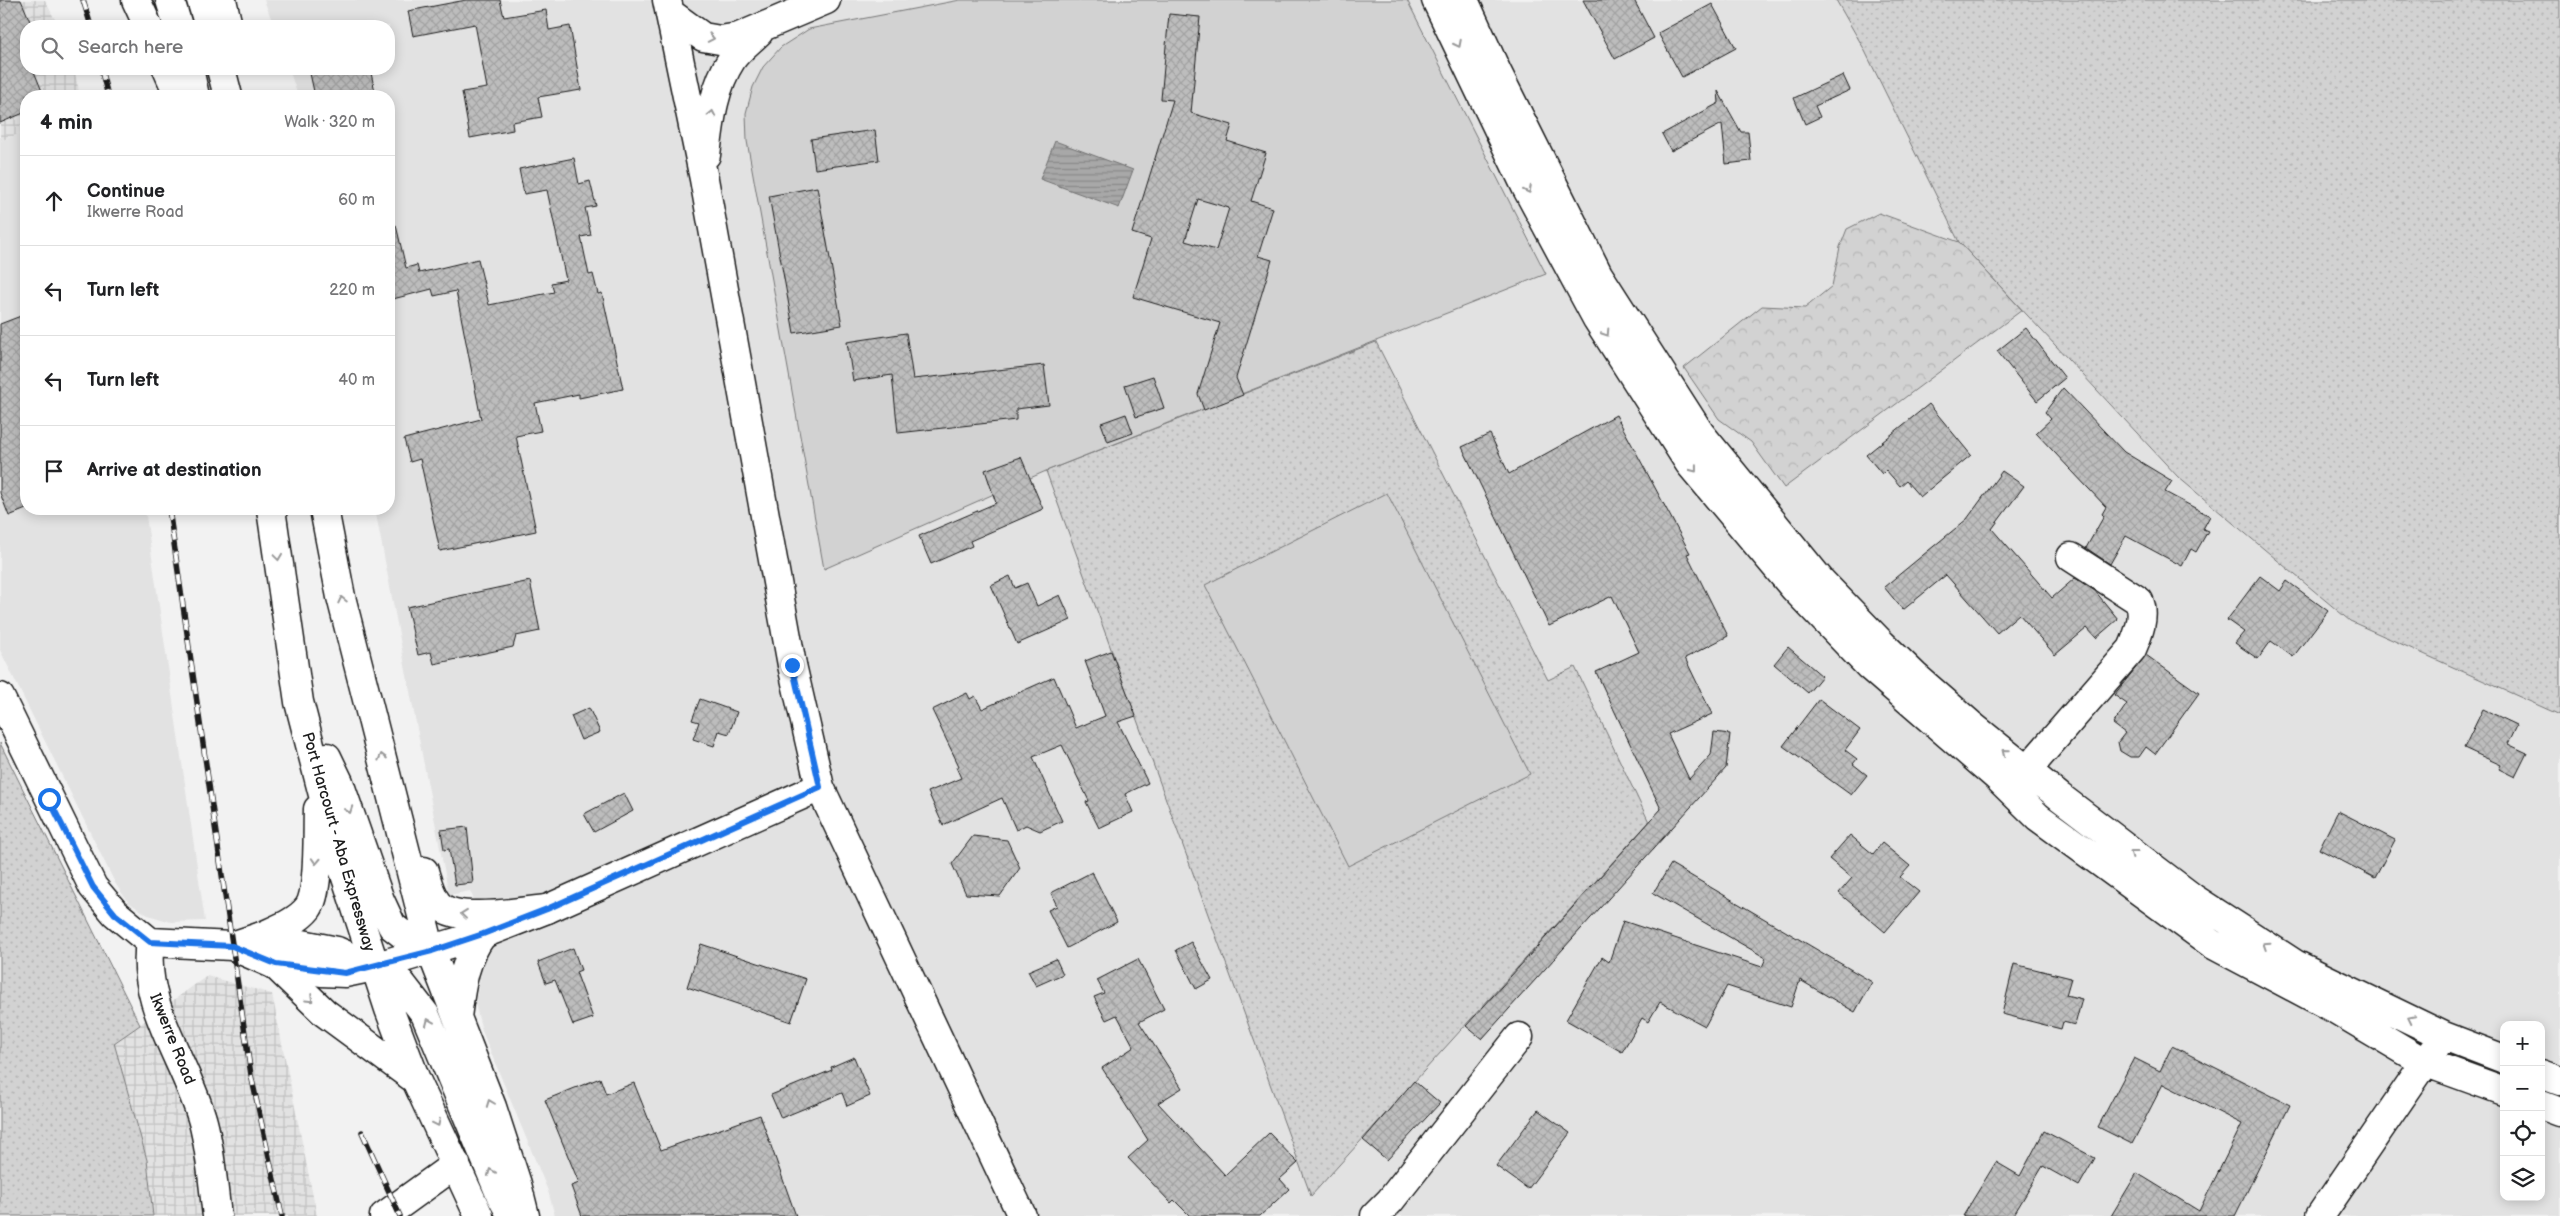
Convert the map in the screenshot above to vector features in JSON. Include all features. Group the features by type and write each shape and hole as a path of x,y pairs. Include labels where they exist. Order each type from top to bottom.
{"main road":[{"path":"136,0 145,20"},
{"path":"170,0 176,20"},
{"path":"201,0 207,20"},
{"path":"222,0 227,20"},
{"path":"668,6 687,28 703,37 720,40 738,37 764,27 792,12 826,0"},
{"path":"1436,0 1526,187 1597,319 1689,464 1794,588 1869,666 1997,777 2038,817 2212,944 2333,1008 2424,1062 2500,1090"},
{"path":"1464,0 1497,72 1598,274 1700,433 1821,581 1869,630 1915,676 2027,770 2193,898 2288,959 2444,1036 2500,1057"},
{"path":"668,6 704,179 791,657 820,787 1022,1216"},
{"path":"704,179 711,113 719,85 733,58 764,27"},
{"path":"170,75 176,90"},
{"path":"190,75 194,90"},
{"path":"223,75 226,90"},
{"path":"239,75 243,90"},
{"name":"Port Harcourt - Aba Expressway","path":"273,515 300,702 338,853 374,967 416,1080 479,1216"},
{"path":"325,515 341,597 432,951 456,1021 492,1107 517,1184 525,1216"},
{"path":"2027,770 2132,649 2139,633 2142,607 2139,601 2071,557"},
{"path":"0,697 93,887 115,914 150,942 232,946 276,964 345,973 432,951 483,934 547,909 820,787"},
{"path":"300,702 339,782 380,900 392,926 406,937 432,951"},
{"path":"232,946 262,936 296,919 308,907 316,866 319,777"},
{"path":"394,804 420,858 437,903 445,910 475,915 547,909"},
{"path":"456,1021 461,984 468,958 483,934"},
{"path":"262,936 337,951 374,967 401,983 425,1014 501,1196 512,1216"},
{"name":"Ikwerre Road","path":"150,942 147,961 150,984 156,1005 192,1088 204,1123 217,1216"},
{"path":"276,964 324,1013 416,1080"},
{"path":"2320,1216 2424,1062 2444,1036"},
{"path":"1375,1216 1390,1201 1519,1037"},
{"path":"2545,1075 2560,1081"},
{"path":"2545,1106 2560,1112"},
{"path":"384,1216 456,1164"}],"shaded area":[{"path":"0,0 45,0 55,20 20,20 20,75 75,75 79,90 20,90 20,133 0,141"},
{"path":"264,0 1836,0 1863,47 1959,242 2178,477 2350,621 2560,715 2560,1216 555,1216 548,1191 482,1031 475,1003 483,963 490,950 495,946 470,891 449,895 376,515 395,515 395,90 296,90 291,75 395,75 395,20 272,20"},
{"path":"20,133 20,515 146,515 205,921 171,922 148,915 128,902 115,883 0,650 0,141"},
{"path":"1055,141 1133,170 1119,208 1040,179"},
{"path":"207,976 272,994 317,1216 153,1216 147,1160 114,1043"}],"green space":[{"path":"960,0 1407,0 1546,274 1046,471 824,569 747,141 746,113 753,87 763,67 781,47 809,29"},
{"path":"1836,0 2560,0 2560,715 2350,621 2178,477 1959,242 1863,47"},
{"path":"1879,213 1959,242 2022,310 1784,488 1751,442 1719,419 1684,368 1762,306 1805,308 1832,286 1840,247 1847,229"},
{"path":"1376,342 1548,680 1575,667 1649,822 1311,1196 1046,471"},
{"path":"1387,493 1530,774 1348,866 1205,585"},
{"path":"0,743 140,1025 114,1043 147,1160 153,1216 0,1216"}],"building":[{"path":"0,0 21,0 29,20 20,20 20,75 35,75 42,90 20,90 20,115 0,123"},
{"path":"466,0 500,0 504,17 546,10 549,30 570,26 581,90 538,97 542,117 512,122 513,130 470,138 462,92 487,88 475,24 413,36 408,11"},
{"path":"1583,0 1634,0 1654,38 1615,59"},
{"path":"1712,4 1736,48 1682,77 1658,33"},
{"path":"1169,14 1200,17 1191,113 1232,125 1227,141 1266,153 1251,201 1273,208 1258,256 1272,260 1236,378 1243,395 1204,410 1198,394 1220,323 1133,297 1151,239 1132,233 1173,100 1161,99","holes":["1198,199 1229,208 1216,250 1185,241"]},
{"path":"310,75 371,75 375,90 314,90"},
{"path":"1843,75 1850,90 1815,106 1820,117 1805,124 1794,98"},
{"path":"1718,91 1741,132 1748,132 1751,161 1726,164 1722,124 1671,151 1662,134 1719,103"},
{"path":"875,130 879,160 815,169 811,139"},
{"path":"574,158 579,184 590,181 596,206 585,208 591,235 581,237 589,275 593,274 598,294 602,293 623,389 579,398 579,394 535,403 541,431 516,436 536,531 440,551 420,459 410,462 404,439 481,419 456,291 434,296 432,289 395,298 395,225 406,268 417,265 419,273 478,259 489,305 554,292 551,283 566,280 547,190 524,194 519,169"},
{"path":"817,187 842,325 794,333 769,196"},
{"path":"20,316 20,511 9,516 0,493 0,324"},
{"path":"2026,328 2065,378 2037,401 1997,351"},
{"path":"906,333 913,379 1044,365 1049,405 1016,409 1016,420 898,433 892,375 853,381 847,342"},
{"path":"1153,376 1164,408 1136,417 1125,385"},
{"path":"2063,388 2124,452 2172,481 2165,492 2210,516 2203,529 2208,531 2196,552 2191,549 2182,566 2126,536 2110,564 2086,548 2104,516 2102,514 2106,507 2036,433 2051,419 2045,412"},
{"path":"1929,404 1971,455 1920,497 1906,481 1900,486 1886,470 1882,474 1866,455"},
{"path":"1126,414 1133,433 1108,442 1101,423"},
{"path":"1616,415 1690,553 1687,554 1728,636 1685,658 1712,714 1668,734 1689,779 1711,755 1714,732 1730,734 1726,768 1482,1039 1466,1026 1661,809 1596,672 1639,652 1612,596 1549,626 1462,447 1490,434 1509,474"},
{"path":"1021,457 1043,509 970,541 972,546 931,564 919,536 996,503 985,470"},
{"path":"2002,471 2024,486 1992,529 2052,598 2075,578 2095,591 2118,619 2096,638 2087,628 2055,655 2019,614 1997,633 1946,575 1903,610 1884,587 1967,519"},
{"path":"1010,576 1015,588 1027,583 1037,606 1060,595 1071,620 1017,644 991,585"},
{"path":"2260,576 2280,591 2287,581 2328,611 2293,657 2271,641 2258,659 2235,643 2244,632 2227,620"},
{"path":"530,581 540,631 516,636 513,647 434,664 431,652 418,655 407,607"},
{"path":"1788,647 1822,676 1808,693 1774,664"},
{"path":"1111,651 1136,716 1118,722 1148,783 1125,794 1133,812 1099,828 1086,802 1089,801 1062,745 1033,757 1062,821 1040,831 1026,825 1016,830 1002,798 943,825 928,792 961,778 956,767 959,766 932,710 967,693 970,699 975,696 982,709 1054,677 1076,728 1105,716 1085,661"},
{"path":"2146,655 2199,693 2155,754 2146,747 2139,757 2130,757 2120,751 2118,742 2125,733 2113,724 2127,704 2114,695"},
{"path":"700,699 737,712 729,734 719,731 714,746 693,739 699,722 692,720"},
{"path":"1819,699 1860,730 1845,750 1857,759 1853,764 1867,775 1851,795 1783,746"},
{"path":"589,708 600,732 581,740 571,716"},
{"path":"2483,709 2517,725 2508,744 2527,753 2515,777 2499,769 2501,765 2464,748"},
{"path":"624,793 633,811 594,832 584,814"},
{"path":"2338,811 2395,840 2375,878 2319,849"},
{"path":"467,827 473,883 455,885 449,849 444,850 441,830"},
{"path":"1850,835 1873,854 1882,843 1910,866 1900,877 1919,892 1885,932 1839,893 1852,878 1829,859"},
{"path":"973,836 1007,840 1020,868 1000,896 966,894 952,864"},
{"path":"1671,864 1872,982 1855,1012 1800,980 1791,1007 1727,986 1705,1026 1660,1002 1648,1022 1642,1018 1622,1052 1566,1020 1602,957 1609,962 1623,921 1762,967 1766,958 1653,893"},
{"path":"1092,872 1117,922 1067,948 1048,910 1057,906 1051,893"},
{"path":"1191,942 1212,980 1196,989 1176,950"},
{"path":"701,944 806,979 791,1022 687,987"},
{"path":"573,948 581,970 576,972 593,1018 573,1025 555,980 546,983 538,962"},
{"path":"1056,959 1063,974 1036,986 1028,971"},
{"path":"1138,959 1164,1009 1139,1022 1182,1088 1158,1103 1225,1175 1269,1133 1298,1163 1280,1179 1289,1189 1260,1216 1190,1216 1174,1200 1171,1203 1128,1158 1148,1140 1102,1068 1134,1047 1117,1015 1106,1020 1094,997 1104,993 1097,980"},
{"path":"2014,964 2071,978 2066,995 2082,999 2075,1025 2063,1022 2061,1029 2002,1014"},
{"path":"2172,1046 2290,1105 2235,1216 2111,1216 2137,1173 2199,1211 2242,1124 2163,1084 2132,1144 2098,1127 2134,1058 2160,1071"},
{"path":"854,1057 870,1096 847,1106 842,1093 781,1118 771,1095 832,1070 831,1067"},
{"path":"600,1078 606,1094 634,1083 661,1150 760,1115 796,1216 582,1216 571,1186 579,1183 545,1100"},
{"path":"1414,1081 1440,1103 1387,1160 1363,1140"},
{"path":"1538,1110 1570,1133 1528,1189 1496,1166"},
{"path":"2044,1131 2095,1158 2079,1186 2043,1166 2013,1216 1963,1216 1996,1162 2020,1176"}],"railway":[{"path":"83,0 89,20"},
{"path":"103,75 106,90"},
{"path":"170,515 251,1075 282,1216"},
{"path":"362,1132 400,1216"}],"route":[{"path":"49,799 93,887 115,914 150,942 232,946 276,964 321,972 345,973 432,951 483,934 547,909 820,787 792,665"}]}
